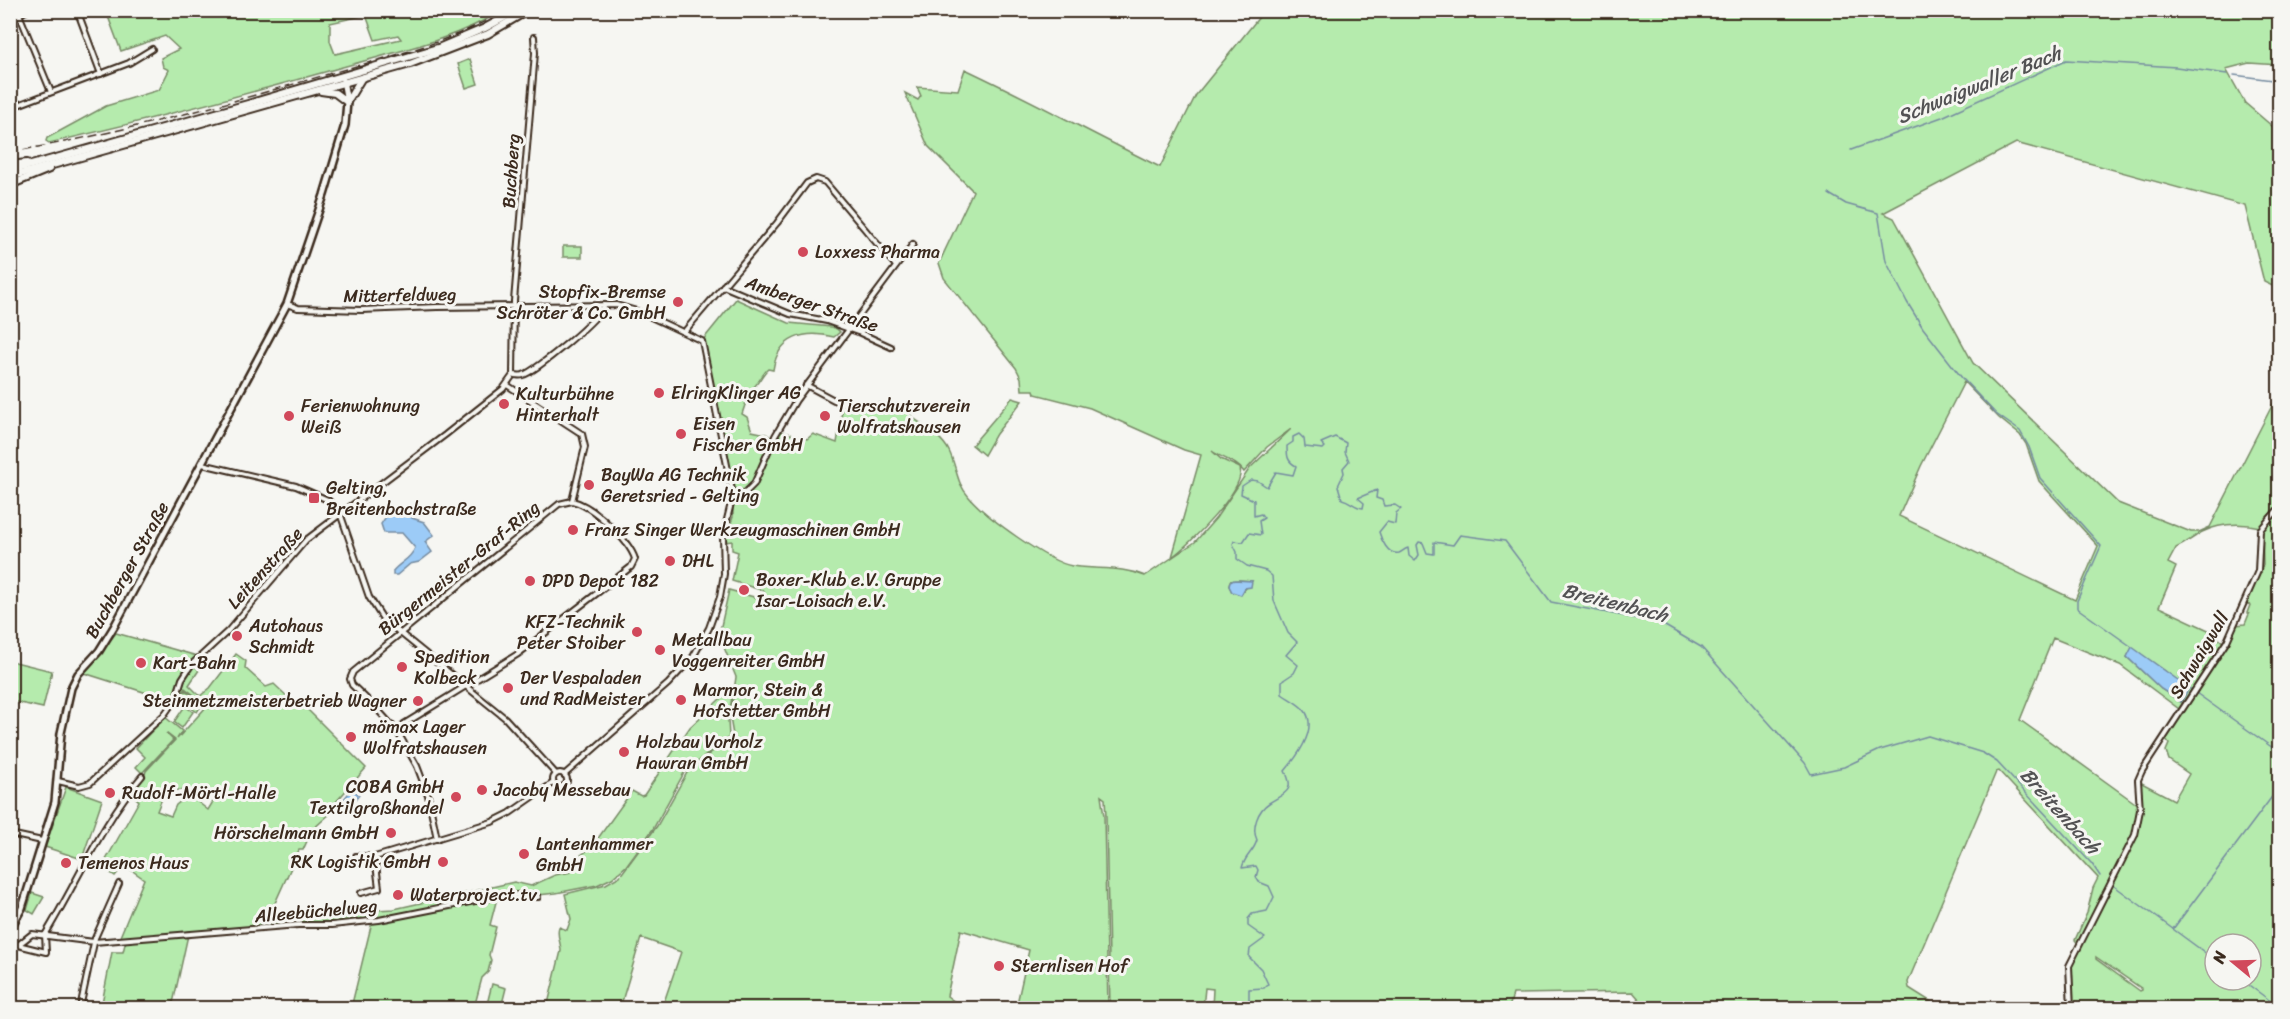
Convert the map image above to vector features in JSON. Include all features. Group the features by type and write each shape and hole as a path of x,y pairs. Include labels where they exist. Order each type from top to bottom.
{"main road":[{"path":"10,177 56,161 438,48 485,28 518,10"},
{"path":"10,171 56,161 362,79 470,42 529,10"},
{"path":"318,91 335,93 347,102 362,79"},
{"path":"10,165 56,161"},
{"path":"10,185 41,174 56,161"}],"street":[{"path":"10,19 28,10"},
{"path":"76,10 101,74"},
{"path":"19,14 51,92"},
{"name":"Buchberg","path":"514,306 535,53 534,37"},
{"path":"10,108 129,63 152,49"},
{"name":"Buchberger Straße","path":"10,929 22,908 55,802 61,733 71,688 78,674 99,651 112,631 287,304 342,135 347,102 342,75"},
{"path":"684,332 777,223 807,183 816,179 825,182 896,266"},
{"path":"733,495 745,493 757,480 776,436 806,385 913,244"},
{"name":"Amberger Straße","path":"723,286 790,314 849,328 891,347"},
{"name":"Mitterfeldweg","path":"287,304 298,308 361,310 514,306"},
{"path":"202,464 312,491 328,500 340,513 374,606 383,619 468,686 505,718 556,774 564,775 668,684 699,648 720,597 724,574 723,536 733,495 702,341 634,310 604,304 514,306 513,375 523,375 560,348 603,310 604,304"},
{"name":"Leitenstraße","path":"58,781 79,786 87,785 159,721 173,704 190,665 228,631 306,540 446,435 507,385 513,375"},
{"path":"397,731 404,724 518,654 631,567 635,559 632,550 594,512 572,501 585,447 582,434 507,385"},
{"path":"806,385 844,404"},
{"name":"Bürgermeister-Graf-Ring","path":"438,839 428,795 417,766 397,731 378,709 352,686 350,679 353,672 559,504 572,501"},
{"name":"Schwaigwall","path":"2071,1008 2068,974 2070,961 2135,835 2140,810 2138,780 2227,641 2258,572 2260,530 2280,507"},
{"path":"356,856 375,857 492,822 510,813 553,783 556,774"},
{"path":"553,783 558,787 564,785 566,779 564,775"},
{"path":"10,940 18,945 46,952 45,935 129,791 142,776"},
{"path":"10,834 42,841"},
{"path":"361,893 381,888 375,857"},
{"path":"80,1008 94,942 119,884"},
{"name":"Alleebüchelweg","path":"18,945 32,934 94,942 298,925 332,925 367,921 495,897 519,895 538,897"}],"green space":[{"path":"106,10 501,11 463,30 402,51 158,117 49,143 46,141 47,138 106,106 159,90 169,70 163,67 161,58 179,49 165,36 121,51","holes":["366,15 375,40 398,35 401,39 335,54 330,41 330,23"]},
{"path":"1264,11 2279,11 2279,65 2249,63 2226,69 2245,103 2279,132 2279,289 2264,282 2245,206 2016,143 1883,213 1894,218 1973,363 2118,503 2191,532 2199,532 2210,527 2279,392 2279,504 2260,527 2236,524 2211,528 2176,548 2168,563 2176,567 2159,607 2219,635 2218,638 2224,643 2179,709 2120,665 2053,638 2020,720 2138,805 2137,824 2113,876 2116,877 2139,829 2140,782 2174,800 2189,774 2169,760 2166,751 2169,744 2164,737 2236,625 2245,624 2250,605 2246,603 2263,565 2262,528 2279,508 2279,1008 2073,1008 2071,965 2080,946 2075,940 2087,913 2098,878 1999,771 1996,772 1908,982 1909,988 1941,1008 1647,1008 1633,992 1513,994 1509,1008 1212,1008 1213,989 1205,988 1203,1008 1110,1008 1106,817 1105,799 1101,796 1104,816 1108,1008 1016,1008 1029,950 961,930 947,996 955,1002 949,1008 662,1008 681,952 641,938 620,1008 547,1008 561,951 558,930 559,927 567,930 571,919 565,894 606,884 620,876 657,826 688,771 733,735 730,718 736,677 719,635 729,590 761,599 764,591 732,581 738,552 732,550 732,541 724,542 733,517 733,495 702,341 736,299 789,323 837,329 840,332 834,337 813,334 794,338 781,350 773,370 768,369 750,390 742,414 747,417 752,431 766,434 775,440 780,431 807,439 813,434 837,443 843,405 871,402 891,405 910,413 942,441 952,457 959,481 969,497 1003,527 1033,548 1061,563 1072,566 1118,569 1145,576 1195,542 1216,518 1250,468 1291,429 1267,447 1244,472 1238,465 1212,451 1221,459 1240,468 1239,477 1226,502 1215,516 1172,557 1201,455 1184,450 1090,408 1035,394 1034,390 1022,390 1021,378 1016,368 944,278 939,263 973,191 928,146 905,93 918,100 921,96 917,87 958,90 965,69 1160,167 1196,95","holes":["1964,382 1999,418 2020,435 2026,444 2039,481 2098,546 2075,600 1899,516 1921,466","1230,581 1252,581 1241,594 1232,592 1229,586","2132,648 2165,671 2181,702 2161,689 2127,657","2096,957 2142,990 2140,991"]},
{"path":"470,59 478,84 466,88 458,64"},
{"path":"563,246 582,246 582,257 563,257"},
{"path":"1012,398 1022,401 996,434 984,455 972,445"},
{"name":"Kart-Bahn","path":"116,633 197,656 184,671 172,701 84,673"},
{"path":"207,652 196,667 199,670 189,685 200,696 210,688 236,654 246,661 245,668 266,687 274,684 292,701 300,698 307,703 304,706 366,768 331,808 332,812 312,830 303,850 299,850 271,912 276,918 322,918 339,912 394,909 514,882 531,886 555,875 571,872 581,855 591,848 632,791 641,796 644,795 690,727 734,686 728,720 729,737 684,773 653,829 626,866 612,878 597,885 538,895 510,893 353,922 173,933 119,939 144,879 124,865 115,876 102,867 139,801 135,797 165,791 157,811 171,816 176,805 189,795 208,810 217,795 176,790 155,791 133,796 131,794 146,771 175,740 166,733 173,740 142,773 136,767 145,757 136,748 165,717 182,731 177,739 207,706 203,703 197,712 179,699 185,690 202,701 185,688 165,716 188,671"},
{"path":"11,661 52,671 43,708 11,701"},
{"path":"185,706 193,712 182,728 174,722"},
{"path":"66,787 102,800 82,859 45,847"},
{"path":"32,893 44,897 34,914 27,910"},
{"path":"494,898 496,902 490,925 496,927 489,955 491,960 488,972 482,978 474,1008 351,1008 372,922"},
{"path":"188,935 172,1008 101,1008 112,952 123,952 126,940"},
{"path":"492,984 506,988 501,1008 486,1008"}],"water":[{"path":"393,512 410,515 424,522 434,535 425,542 432,552 419,562 410,564 397,575 393,575 393,571 415,548 402,533 384,533 381,524"},
{"path":"1234,580 1252,581 1251,587 1245,588 1241,595 1232,592 1229,586"},
{"path":"2132,647 2189,688 2181,702 2161,689 2127,657"},
{"path":"352,789 359,795 347,810 340,804"}],"waterway":[{"name":"Schwaigwaller Bach","path":"1851,150 1942,117 2066,60 2176,67 2227,74"},
{"name":"Schwaigwaller Bach","path":"2234,75 2280,81"},
{"path":"1829,194 1846,204 1878,213 1886,261 1923,328 1962,378 1996,414 2020,431 2029,447 2040,478 2101,546 2077,601 2077,608 2132,647"},
{"name":"Breitenbach","path":"1263,1008 1249,1004 1249,989 1264,988 1268,984 1261,969 1249,957 1250,949 1265,938 1248,926 1248,919 1252,914 1267,911 1274,897 1269,886 1259,882 1256,877 1258,870 1256,866 1242,868 1257,840 1255,825 1259,815 1265,806 1289,788 1285,771 1304,743 1309,726 1305,711 1282,694 1282,681 1294,673 1298,665 1286,655 1297,642 1288,633 1274,601 1272,576 1266,571 1247,566 1237,559 1237,552 1233,544 1234,541 1243,542 1249,533 1261,535 1259,521 1264,518 1261,514 1254,516 1254,500 1241,494 1242,486 1251,480 1258,481 1267,487 1276,472 1293,475 1296,466 1288,458 1287,446 1293,442 1293,437 1299,434 1304,439 1305,447 1323,449 1325,447 1321,443 1335,437 1346,443 1345,452 1349,461 1343,468 1344,473 1338,486 1342,499 1363,508 1364,503 1358,498 1377,490 1376,498 1382,500 1384,506 1395,505 1401,509 1396,513 1395,524 1387,522 1379,532 1381,539 1392,552 1399,553 1408,548 1409,556 1415,561 1419,555 1417,545 1419,542 1423,543 1427,553 1434,554 1434,542 1453,545 1460,535 1505,541 1551,602 1660,623 1701,647 1805,763 1811,774 1844,767 1880,750 1928,736 1983,753 1997,762 2092,864 2100,876"},
{"path":"2189,688 2280,753"},
{"path":"2173,929 2280,786"},
{"name":"Breitenbach","path":"2113,885 2203,951"},
{"name":"Breitenbach","path":"2258,992 2280,1008"}],"railway":[{"path":"10,152 90,137 169,118 394,55 440,41 505,10"}],"place":[{"name":"Loxxess Pharma","path":"803,252"},
{"name":"Stopfix-Bremse Schröter & Co. GmbH","path":"678,302"},
{"name":"ElringKlinger AG","path":"659,393"},
{"name":"Kulturbühne Hinterhalt","path":"504,404"},
{"name":"Ferienwohnung Weiß","path":"289,416"},
{"name":"Tierschutzverein Wolfratshausen","path":"825,416"},
{"name":"Eisen Fischer GmbH","path":"681,434"},
{"name":"BayWa AG Technik Geretsried - Gelting","path":"589,485"},
{"name":"Gelting, Breitenbachstraße","path":"314,498"},
{"name":"Franz Singer Werkzeugmaschinen GmbH","path":"573,530"},
{"name":"DHL","path":"670,561"},
{"name":"DPD Depot 182","path":"530,581"},
{"name":"Boxer-Klub e.V. Gruppe Isar-Loisach e.V.","path":"744,590"},
{"name":"KFZ-Technik Peter Stoiber","path":"637,632"},
{"name":"Autohaus Schmidt","path":"237,636"},
{"name":"Metallbau Voggenreiter GmbH","path":"660,650"},
{"name":"Kart-Bahn","path":"141,663"},
{"name":"Spedition Kolbeck","path":"402,667"},
{"name":"Der Vespaladen und RadMeister","path":"508,688"},
{"name":"Marmor, Stein & Hofstetter GmbH","path":"681,700"},
{"name":"Steinmetzmeisterbetrieb Wagner","path":"418,701"},
{"name":"mömax Lager Wolfratshausen","path":"351,737"},
{"name":"Holzbau Vorholz Hawran GmbH","path":"624,752"},
{"name":"Jacoby Messebau","path":"482,790"},
{"name":"Rudolf-Mörtl-Halle","path":"110,793"},
{"name":"COBA GmbH Textilgroßhandel","path":"456,797"},
{"name":"Hörschelmann GmbH","path":"391,833"},
{"name":"Lantenhammer GmbH","path":"524,854"},
{"name":"RK Logistik GmbH","path":"443,862"},
{"name":"Temenos Haus","path":"66,863"},
{"name":"Waterproject.tv","path":"398,895"},
{"name":"Sternlisen Hof","path":"999,966"}]}
